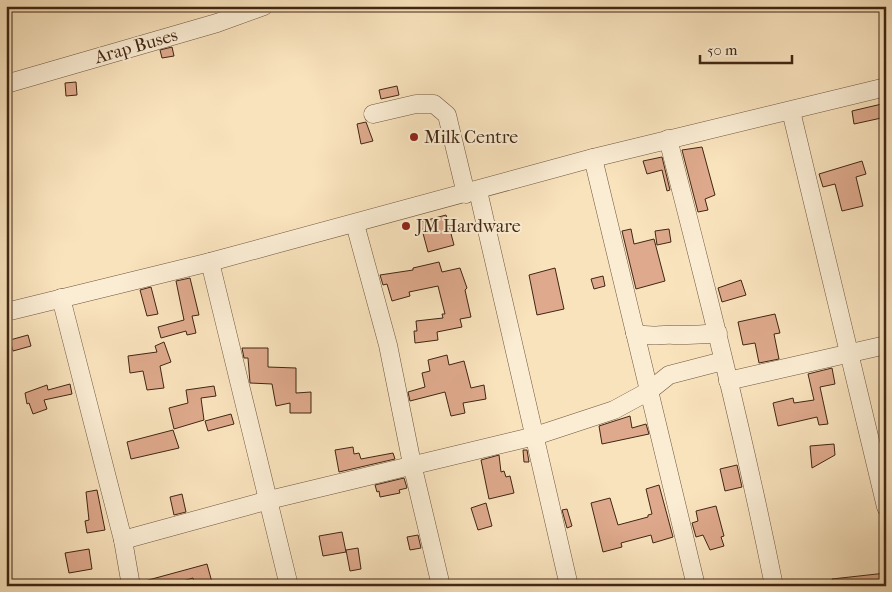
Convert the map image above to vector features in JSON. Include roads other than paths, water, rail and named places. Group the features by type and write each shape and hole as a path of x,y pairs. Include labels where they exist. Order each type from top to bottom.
{"street":[{"name":"Arap Buses","path":"6,84 218,23 264,6"},
{"path":"6,312 355,224 593,158 886,87"},
{"path":"373,114 416,104 434,104 446,115 472,193 535,436 569,586"},
{"path":"791,111 886,507"},
{"path":"668,139 718,333 756,497 774,586"},
{"path":"593,158 696,586"},
{"path":"355,224 388,345 412,464 441,586"},
{"path":"210,262 289,586"},
{"path":"61,298 123,540 128,585"},
{"path":"635,333 650,337 673,335 693,337 718,333"},
{"path":"728,381 886,345"},
{"path":"123,540 269,500 412,464 535,436 614,410 649,392 669,375 723,361"}],"place":[{"name":"Milk Centre","path":"414,137"},
{"name":"JM Hardware","path":"406,226"}]}
